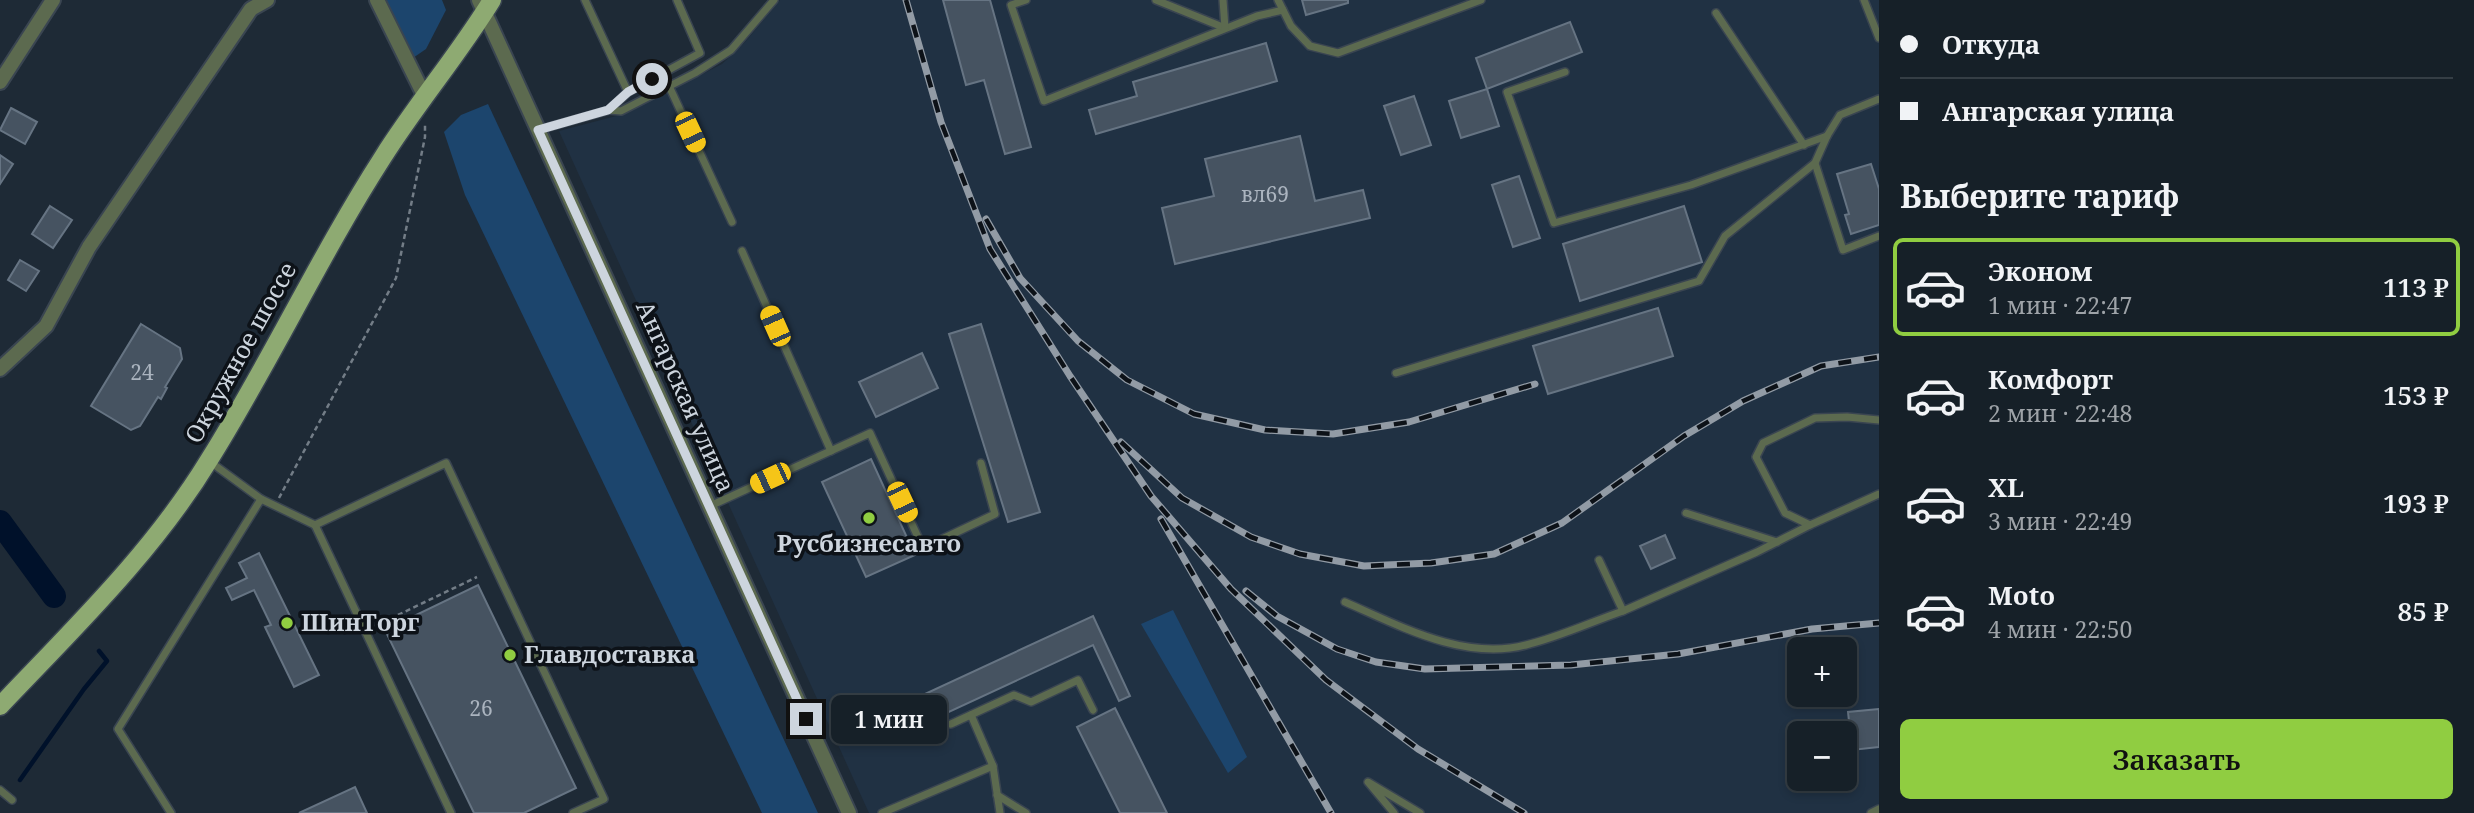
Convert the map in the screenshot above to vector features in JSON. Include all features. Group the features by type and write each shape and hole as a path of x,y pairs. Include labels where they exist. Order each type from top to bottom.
{"main road":[{"name":"Окружное шоссе","path":"0,706 103,598 148,546 209,461 335,235 383,156 485,4"}],"street":[{"path":"0,82 53,0"},
{"path":"0,369 46,326 89,247 251,9 267,0"},
{"path":"377,0 425,97"},
{"name":"Ангарская улица","path":"485,4 538,130 849,813"}],"lane":[{"path":"585,0 628,92"},
{"path":"608,110 628,92 700,53 677,0"},
{"path":"538,130 608,110 621,111 669,86 731,50 774,0"},
{"path":"1026,0 1011,5 1044,101 1256,16 1283,10"},
{"path":"1156,0 1226,28"},
{"path":"1223,0 1226,28"},
{"path":"1278,0 1291,26 1310,46 1338,53 1481,0"},
{"path":"1450,0 1454,10"},
{"path":"1864,0 1879,38"},
{"path":"1716,13 1804,145"},
{"path":"1565,72 1507,92 1554,223 1691,185 1827,136"},
{"path":"669,86 732,222"},
{"path":"1396,373 1699,281 1725,236 1815,163 1840,115 1879,99"},
{"path":"1815,163 1843,250 1879,236"},
{"path":"742,251 831,451"},
{"path":"1810,525 1784,513 1756,457 1763,443 1815,418 1879,420"},
{"path":"710,506 870,433 923,548 995,514 981,463"},
{"path":"209,461 261,499 315,524 451,813"},
{"path":"315,524 446,463 604,799 573,813"},
{"path":"1345,602 1414,632 1467,648 1493,650 1525,646 1623,611 1879,494"},
{"path":"171,813 118,729 261,499"},
{"path":"1686,513 1777,542"},
{"path":"1599,561 1623,611"},
{"path":"951,724 1014,695 1031,702 1078,680 1093,710"},
{"path":"971,715 993,766 1000,813"},
{"path":"882,813 993,766"},
{"path":"1394,813 1368,782 1420,813"},
{"path":"0,790 12,800"},
{"path":"997,795 1026,813"},
{"path":"1871,813 1879,809"}],"path":[{"path":"279,498 396,278 425,137 425,124"},
{"path":"375,626 477,578"}],"shaded area":[{"path":"383,0 442,0 446,10 426,49 410,60"},
{"path":"780,0 1879,0 1879,813 869,813 559,131 624,114 722,64 745,42"},
{"path":"488,104 818,813 762,813 465,195 444,132 461,115"},
{"path":"1173,610 1247,757 1228,773 1141,624"}],"building":[{"path":"943,0 990,0 1031,147 1005,154 984,80 966,85"},
{"path":"1302,0 1348,0 1348,3 1306,15"},
{"path":"1570,22 1582,52 1487,89 1476,58"},
{"path":"1266,43 1277,81 1096,134 1089,110 1137,96 1133,82"},
{"path":"1487,89 1499,126 1461,138 1449,101"},
{"path":"1414,96 1431,145 1401,155 1384,106"},
{"path":"11,108 37,122 25,144 0,130"},
{"path":"1300,136 1315,201 1363,190 1370,218 1175,264 1162,208 1214,196 1205,159"},
{"path":"0,155 13,164 0,184"},
{"path":"1871,164 1879,189 1879,225 1851,234 1845,215 1849,214 1837,174"},
{"path":"1519,176 1540,238 1513,247 1492,185"},
{"path":"50,206 72,220 53,248 32,234"},
{"path":"1684,206 1702,262 1580,301 1563,244"},
{"path":"20,260 39,271 26,291 8,280"},
{"path":"1658,308 1673,356 1548,394 1533,346"},
{"path":"141,324 180,348 182,359 161,399 158,397 140,426 131,430 91,406"},
{"path":"981,324 1040,512 1008,522 949,334"},
{"path":"922,353 938,388 876,417 859,382"},
{"name":"Русбизнесавто","path":"871,459 915,555 866,577 822,482"},
{"path":"1665,535 1675,558 1651,569 1640,546"},
{"path":"259,553 319,675 294,687 265,627 271,625 254,590 232,600 226,588 247,578 239,563"},
{"path":"478,585 576,788 524,813 474,813 385,630"},
{"path":"1093,616 1130,696 1119,701 1093,645 910,730 899,706"},
{"path":"1115,708 1167,813 1120,813 1077,727"},
{"path":"1879,709 1879,747 1857,749 1857,721 1849,721 1848,712"},
{"path":"355,787 367,813 299,813"}],"waterway":[{"path":"0,522 54,596"},
{"path":"20,780 107,661 99,651"}],"railway":[{"path":"906,0 941,122 990,249 1070,376 1151,496 1231,589 1326,680 1418,749 1524,813"},
{"path":"986,219 1020,278 1078,341 1127,380 1194,414 1265,430 1333,434 1409,422 1535,384"},
{"path":"1121,442 1182,498 1251,537 1300,554 1364,566 1431,563 1494,554 1562,523 1684,436 1743,401 1821,366 1879,357"},
{"path":"1161,519 1331,813"},
{"path":"1246,591 1277,616 1337,649 1376,662 1425,669 1571,665 1678,654 1812,629 1879,623"}],"place":[{"name":"Русбизнесавто","path":"869,518"},
{"name":"ШинТорг","path":"287,623"},
{"name":"Главдоставка","path":"510,655"}],"route":[{"path":"652,79 628,92 608,110 538,130 806,719"}]}
